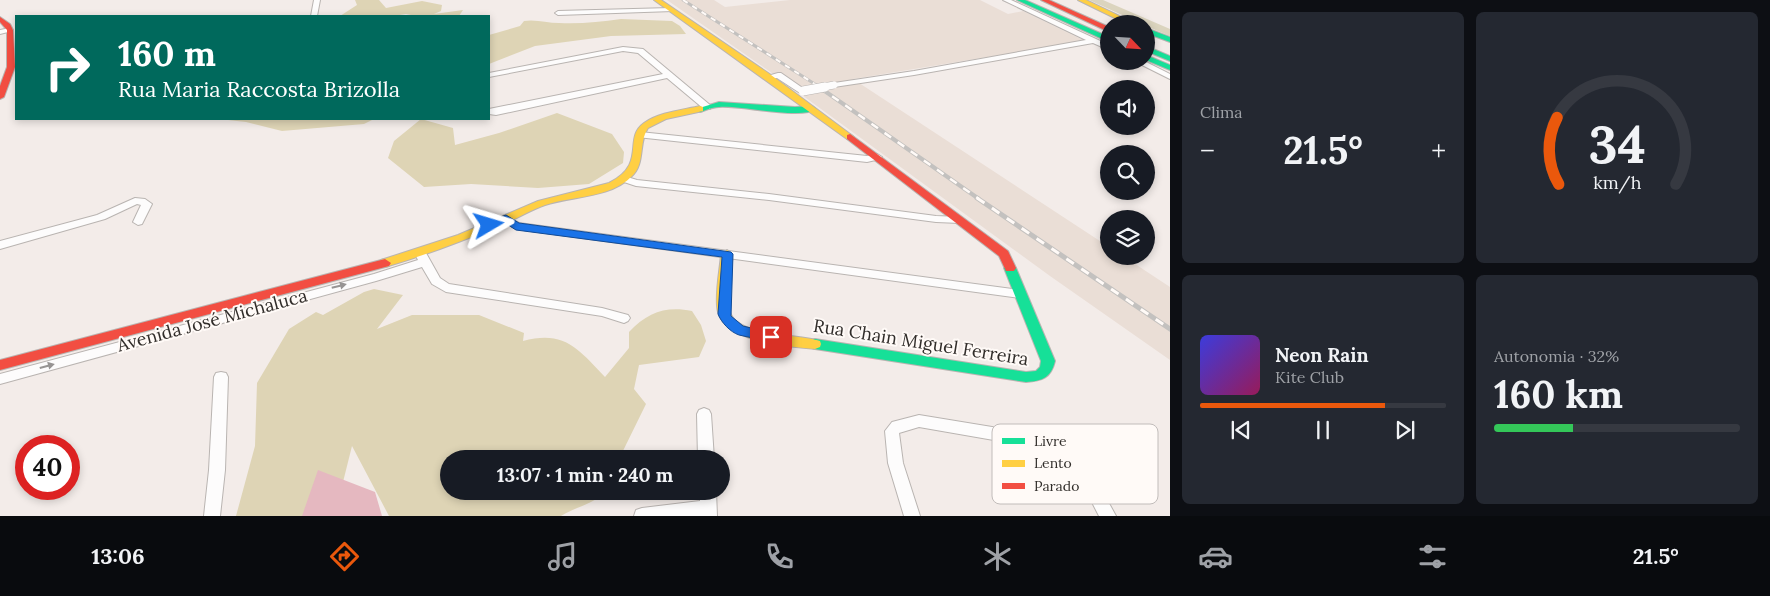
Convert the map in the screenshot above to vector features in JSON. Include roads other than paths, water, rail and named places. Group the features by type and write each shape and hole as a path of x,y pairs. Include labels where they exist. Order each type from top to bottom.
{"main road":[{"path":"657,0 768,77 1004,254 1020,294"},
{"path":"1020,0 1100,36"},
{"path":"1044,0 1100,26"},
{"path":"1059,0 1100,19"},
{"path":"1077,0 1100,9"},
{"path":"1082,0 1113,15"},
{"path":"0,97 11,67 4,27"},
{"path":"1155,34 1170,40"},
{"path":"1155,43 1170,50"},
{"path":"1155,52 1170,59"},
{"path":"1155,61 1170,68"},
{"path":"423,257 541,202 602,189 624,179 637,162 640,135 650,122 707,107 732,104 812,110"},
{"name":"Rua Chain Miguel Ferreira","path":"727,254 724,314 733,326 751,334 1026,377 1037,377 1048,369 1048,361 1020,294"},
{"name":"Avenida José Michaluca","path":"0,365 423,257"}],"street":[{"path":"314,15 317,0"},
{"path":"1006,0 1100,44"},
{"path":"558,13 672,10"},
{"path":"768,77 778,75 803,91 1093,40"},
{"path":"490,75 632,49 640,51 707,107"},
{"path":"1155,70 1170,77"},
{"path":"490,112 669,75"},
{"path":"640,135 867,159 877,157"},
{"path":"624,179 636,183 769,197 936,219 960,220"},
{"path":"0,245 101,217 135,201 147,204 138,222"},
{"path":"506,219 516,226 1020,294"},
{"path":"423,257 436,282 446,288 602,312 624,318"},
{"name":"Avenida José Michaluca","path":"0,379 376,277 423,257"},
{"path":"212,516 217,470 221,377"},
{"path":"704,414 706,450"},
{"path":"912,516 896,462 892,431 897,426 919,421 992,434"},
{"path":"1102,504 1108,516"},
{"path":"642,516 709,512"}],"railway":[{"path":"683,0 821,88"},
{"path":"819,87 979,199"},
{"path":"977,198 1170,329"}]}
